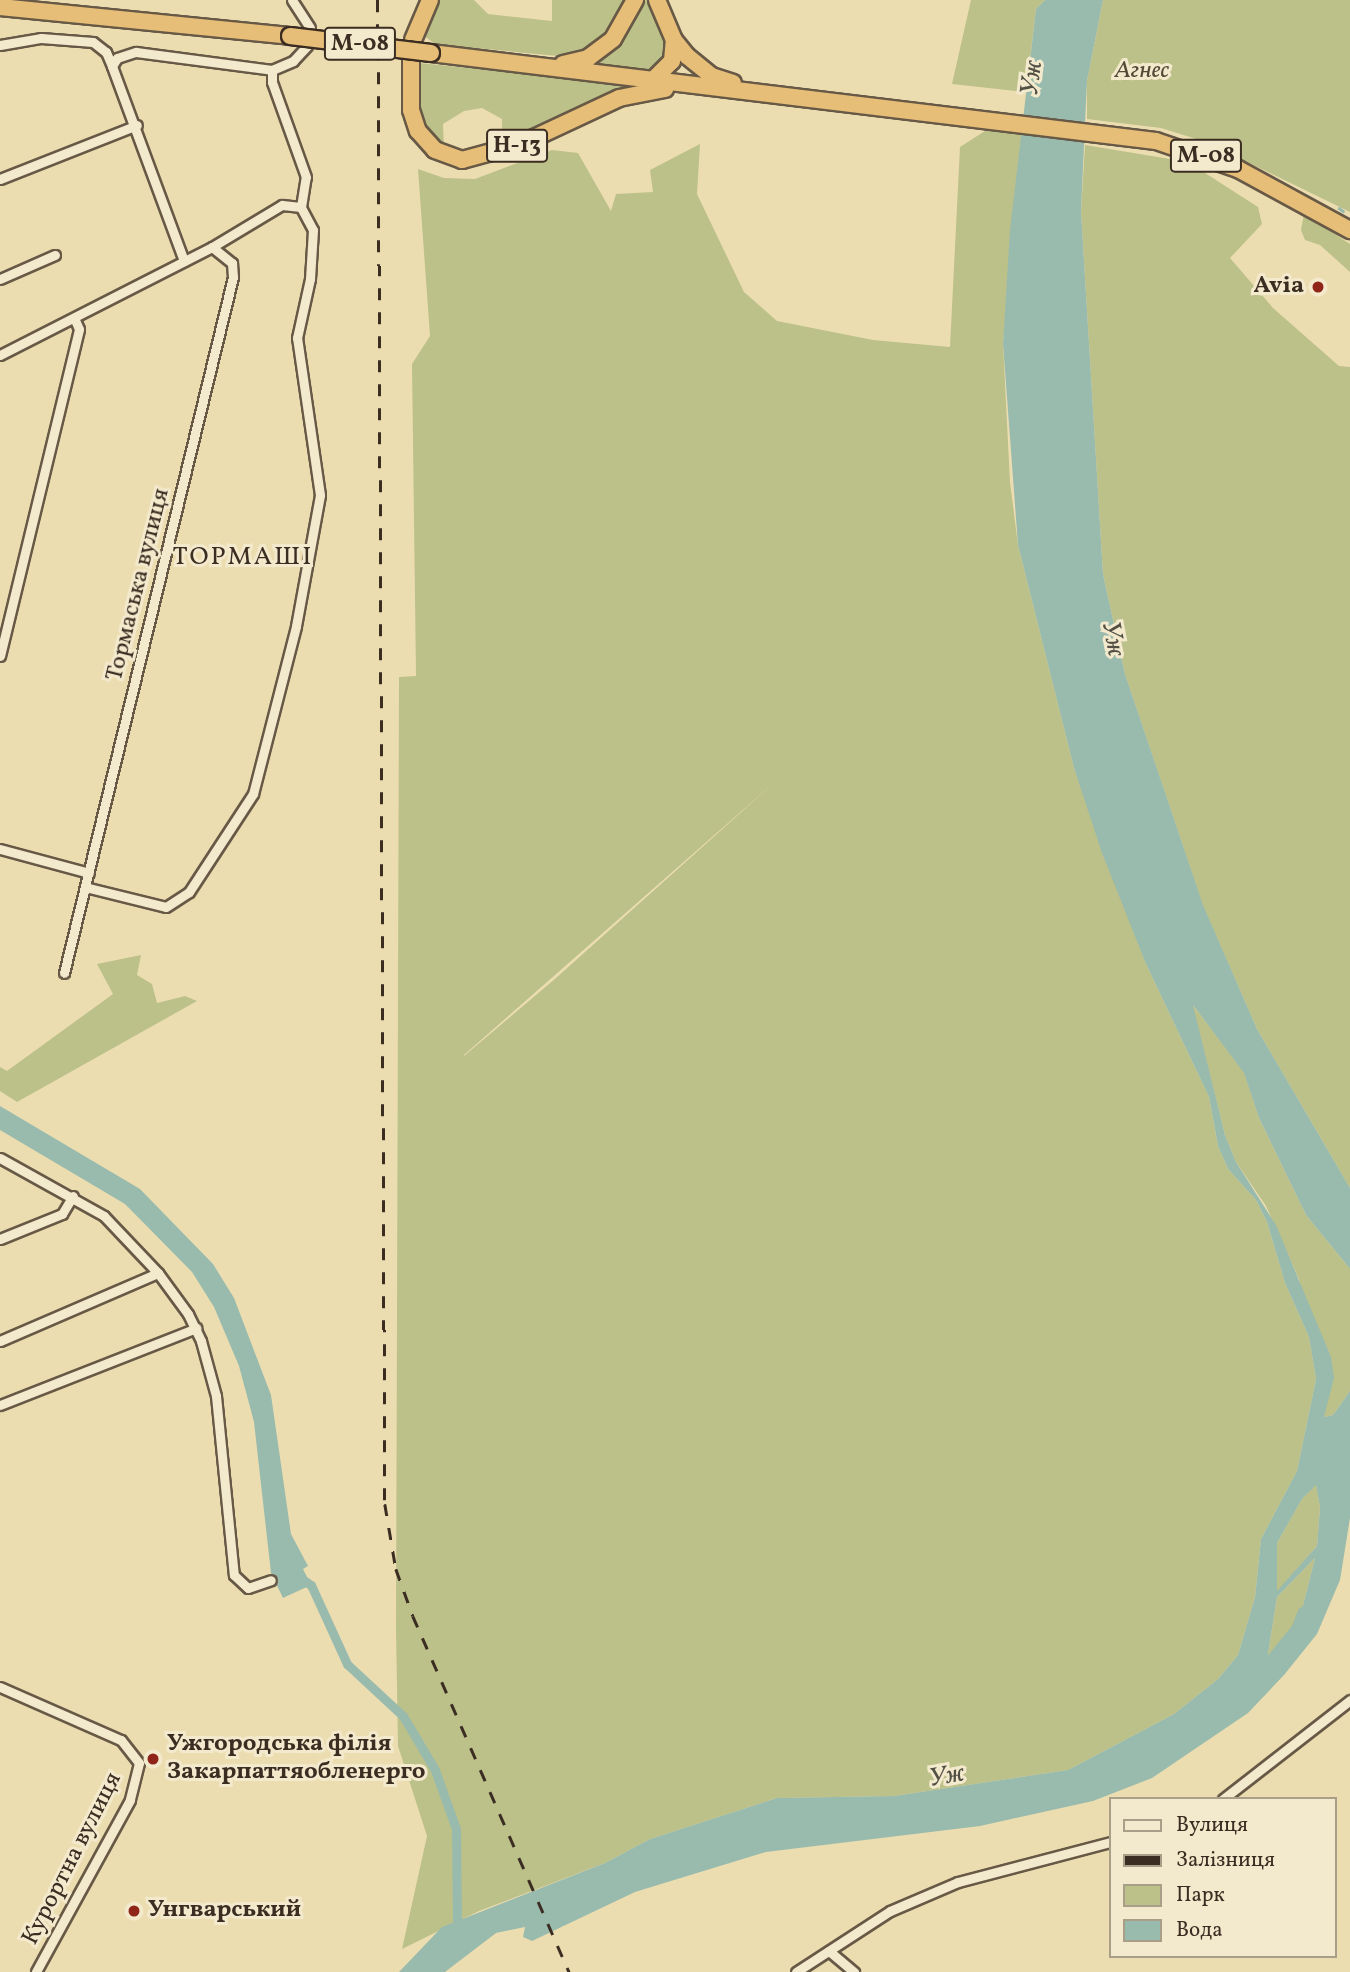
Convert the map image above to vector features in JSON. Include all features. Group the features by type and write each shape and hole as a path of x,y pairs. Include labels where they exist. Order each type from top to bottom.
{"highway":[{"path":"413,40 430,0"},
{"path":"551,66 578,61 599,51 625,25 635,0"},
{"path":"656,0 674,40 712,76 762,93"},
{"name":"М-08","path":"0,7 431,52 652,81 1124,135 1175,146 1238,169 1350,230"},
{"path":"652,81 671,61 674,40"},
{"name":"Н-13","path":"411,58 411,110 418,131 435,150 462,160 521,144 619,98 691,85"}],"street":[{"path":"295,1 310,28"},
{"path":"0,45 41,38 93,42 106,52 137,125 184,261"},
{"path":"112,66 117,58 136,52 272,70 293,61 307,46"},
{"path":"272,70 272,82 306,177 301,207"},
{"path":"0,178 137,125"},
{"path":"0,355 212,247 282,205 301,207 311,220 313,250 298,346 320,495 296,626 257,783 248,804 177,904 166,907 85,887"},
{"name":"Тормаська вулиця","path":"64,973 233,277 230,258 212,247"},
{"path":"0,279 55,255"},
{"path":"0,656 79,329 74,318"},
{"path":"0,849 89,873"},
{"path":"0,1158 73,1196 104,1216 158,1273 196,1328 219,1415 234,1575 248,1588 271,1580"},
{"path":"0,1239 62,1214 73,1196"},
{"path":"0,1341 158,1273"},
{"path":"0,1405 196,1328"},
{"name":"Курортна вулиця","path":"0,1686 121,1740 139,1763 130,1800 36,1972"},
{"path":"1226,1797 1350,1700"},
{"path":"796,1972 890,1911 958,1882 1108,1843"},
{"path":"829,1951 855,1972"}],"green space":[{"path":"437,0 474,0 488,14 552,21 552,0 631,0 598,47 568,57 435,44 423,35"},
{"path":"637,0 651,0 667,37 668,54 654,71 591,62"},
{"path":"971,0 1045,0 1036,9 1026,92 952,84"},
{"name":"Агнес","path":"1103,0 1350,0 1350,212 1206,142 1161,128 1087,119 1087,81"},
{"path":"419,63 633,85 502,146 502,119 482,108 464,111 443,124 444,149 419,120"},
{"path":"985,131 1023,131 1003,344 1010,482 1018,545 1074,768 1146,964 1209,1097 1218,1146 1228,1169 1256,1200 1267,1222 1285,1283 1309,1337 1316,1379 1297,1471 1261,1539 1255,1597 1238,1655 1218,1679 1174,1714 1068,1770 894,1796 777,1798 650,1839 605,1863 479,1911 402,1949 427,1836 398,1746 396,1629 399,677 416,676 412,364 430,336 418,169 444,178 475,179 552,150 578,153 611,211 616,194 653,192 650,170 700,144 697,194 744,292 777,321 873,340 950,347 960,147","holes":["777,780 556,978 464,1056"]},
{"path":"1085,145 1188,162 1258,207 1262,224 1230,258 1273,308 1339,366 1350,367 1350,1188 1257,1029 1203,906 1125,674 1103,574 1081,211"},
{"path":"1304,214 1350,244 1350,272 1320,245 1305,240 1301,230"},
{"path":"141,955 137,975 152,984 157,1003 185,996 197,1001 17,1102 0,1091 0,1067 7,1071 113,994 97,964"},
{"path":"1192,1004 1244,1072 1259,1118 1306,1215 1350,1269 1350,1391 1333,1415 1324,1417 1299,1279 1266,1206 1236,1162 1225,1135"},
{"path":"1316,1484 1320,1507 1317,1546 1277,1592 1277,1543 1302,1499"},
{"path":"1315,1558 1296,1633 1272,1671 1265,1673 1277,1597"}],"water":[{"path":"1045,0 1103,0 1087,81 1081,211 1103,574 1125,674 1203,905 1257,1029 1350,1188 1350,1269 1306,1215 1259,1118 1244,1073 1193,1005 1225,1135 1236,1162 1276,1225 1331,1357 1334,1378 1324,1417 1333,1415 1350,1391 1350,1518 1340,1580 1317,1634 1284,1675 1248,1713 1152,1778 1093,1801 980,1826 766,1852 635,1892 532,1941 523,1937 525,1927 496,1933 445,1972 399,1972 442,1927 605,1863 650,1839 777,1798 894,1796 1068,1770 1174,1714 1218,1679 1238,1655 1255,1597 1261,1539 1297,1471 1316,1379 1309,1337 1285,1283 1267,1222 1256,1200 1228,1169 1218,1146 1209,1097 1146,964 1102,853 1074,768 1018,545 1003,344 1010,230 1036,9","holes":["1316,1485 1320,1507 1317,1546 1277,1591 1277,1543 1302,1499","1315,1558 1296,1633 1272,1671 1265,1673 1277,1597"]},
{"path":"0,1106 140,1189 213,1264 234,1298 271,1395 291,1534 308,1566 303,1569 311,1585 283,1598 271,1573 254,1422 239,1366 214,1307 192,1272 125,1204 0,1130"}],"waterway":[{"path":"1339,208 1343,211"},
{"path":"302,1579 311,1585 347,1664 403,1716 435,1770 456,1829 457,1932"},
{"name":"Уж","path":"1251,1689 1299,1630 1305,1614"}],"railway":[{"path":"378,0 385,1504 396,1569 413,1616 569,1972"}],"place":[{"name":"Avia","path":"1318,287"},
{"name":"Ужгородська філія Закарпаттяобленерго","path":"153,1759"},
{"name":"Унгварський","path":"134,1911"}],"district":[{"name":"ТОРМАШІ","path":"243,558"}]}
